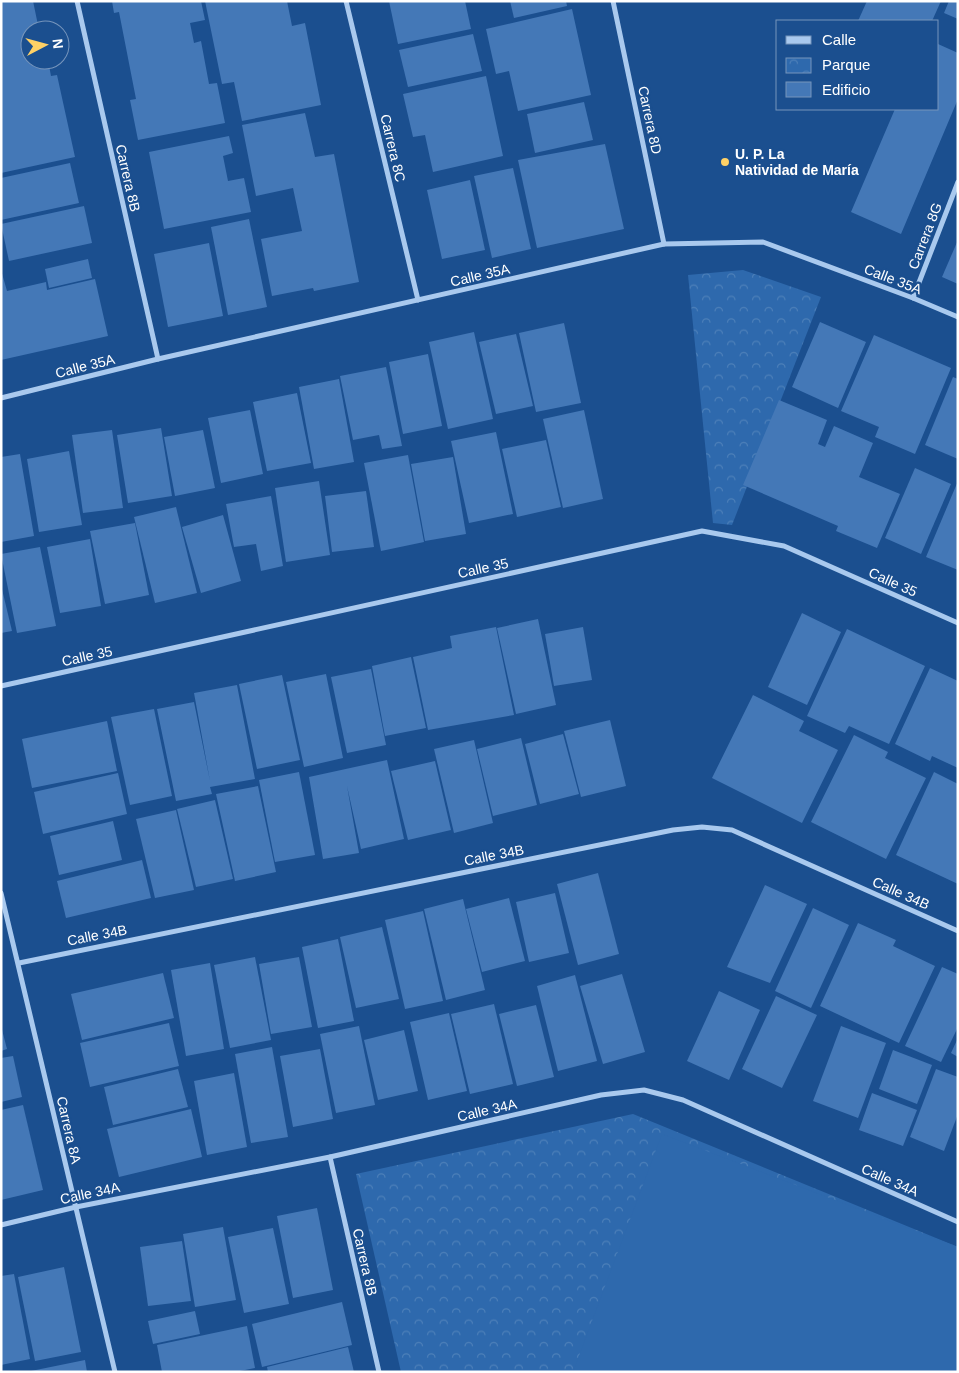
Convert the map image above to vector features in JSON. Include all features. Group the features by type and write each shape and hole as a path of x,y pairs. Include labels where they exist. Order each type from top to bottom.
{"street":[{"name":"Carrera 8B","path":"77,1 158,359"},
{"name":"Carrera 8C","path":"346,1 418,300"},
{"name":"Carrera 8D","path":"613,1 664,244"},
{"name":"Carrera 8G","path":"913,298 958,182"},
{"name":"Calle 35A","path":"1,398 158,359 664,244 763,242 913,298 958,317"},
{"name":"Calle 35","path":"1,686 702,531 784,546 958,624"},
{"name":"Calle 34B","path":"18,963 654,834 702,827 732,830 958,931"},
{"name":"Carrera 8A","path":"1,893 116,1372"},
{"name":"Calle 34A","path":"1,1224 330,1156 602,1095 644,1090 683,1100 958,1222"},
{"name":"Carrera 8B","path":"330,1156 379,1372"}],"green space":[{"path":"743,270 821,297 732,525 713,523 688,275"},
{"path":"633,1114 958,1247 958,1372 401,1372 356,1174"},
{"path":"662,1134 958,1247 958,1372 573,1372"}],"building":[{"path":"1,1 33,1 37,20 20,20 20,70 50,70 51,76 57,75 75,157 1,173"},
{"path":"112,1 201,1 205,20 190,23 194,43 201,41 209,84 217,83 225,123 138,140 130,100 136,99 119,12 114,13"},
{"path":"205,1 287,1 292,26 305,23 321,105 242,121 234,82 222,84"},
{"path":"389,1 465,1 471,29 398,44"},
{"path":"510,1 566,1 567,6 514,18"},
{"path":"867,1 941,1 932,20 858,20"},
{"path":"949,1 958,1 958,19 944,13"},
{"path":"572,9 591,95 518,111 509,71 496,74 486,29"},
{"path":"473,34 482,71 408,87 399,50"},
{"path":"939,44 958,53 958,99 901,234 851,212 895,110 939,110"},
{"path":"486,76 503,156 433,172 425,135 413,137 403,94"},
{"path":"584,102 593,140 535,153 527,114"},
{"path":"305,113 315,157 334,154 359,282 314,291 313,288 272,296 261,239 302,231 293,188 256,196 242,125"},
{"path":"229,136 233,153 223,156 228,181 244,178 251,212 164,229 149,152"},
{"path":"605,144 624,229 537,248 518,160"},
{"path":"70,163 79,203 1,220 1,178"},
{"path":"513,168 531,249 492,258 474,176"},
{"path":"470,180 485,250 442,259 427,190"},
{"path":"84,206 92,243 9,261 1,224"},
{"path":"249,219 267,307 228,315 211,227"},
{"path":"958,240 958,284 942,277"},
{"path":"209,243 223,316 168,327 154,254"},
{"path":"88,259 92,278 49,288 45,269"},
{"path":"1,270 7,291 46,282 47,290 95,279 108,336 1,360"},
{"path":"820,322 866,342 838,408 792,387"},
{"path":"564,323 581,403 536,412 519,333"},
{"path":"474,332 493,419 448,429 429,342"},
{"path":"516,334 533,406 496,414 479,342"},
{"path":"874,335 951,368 915,454 875,437 879,427 841,411"},
{"path":"428,354 442,426 403,434 389,362"},
{"path":"386,367 402,446 382,449 379,435 353,440 340,376"},
{"path":"953,377 958,379 958,459 925,445"},
{"path":"339,379 354,462 314,469 299,387"},
{"path":"297,393 311,463 267,471 253,402"},
{"path":"779,400 827,420 818,444 825,447 834,426 873,443 859,477 900,494 877,548 836,531 838,526 743,485"},
{"path":"250,410 263,474 221,483 208,418"},
{"path":"584,410 603,499 563,508 543,419"},
{"path":"161,428 172,496 128,503 117,435"},
{"path":"112,430 123,508 83,513 72,435"},
{"path":"203,430 215,488 175,496 164,437"},
{"path":"496,432 513,514 469,523 451,441"},
{"path":"546,440 561,507 517,517 502,449"},
{"path":"69,451 82,525 39,532 27,459"},
{"path":"20,454 34,536 1,542 1,457"},
{"path":"408,455 424,542 381,551 364,463"},
{"path":"453,457 466,534 425,541 411,464"},
{"path":"915,468 951,484 921,554 885,538"},
{"path":"319,481 330,555 286,562 275,488"},
{"path":"958,481 958,570 926,557"},
{"path":"366,491 374,547 332,552 325,496"},
{"path":"271,496 283,566 261,571 256,544 234,547 226,504"},
{"path":"176,507 197,593 155,603 134,517"},
{"path":"223,515 241,581 201,593 182,527"},
{"path":"135,523 149,595 105,604 90,531"},
{"path":"90,539 101,606 60,613 47,547"},
{"path":"40,547 56,626 17,633 1,554"},
{"path":"1,585 12,631 1,633"},
{"path":"802,613 841,632 807,705 768,687"},
{"path":"538,619 556,705 516,714 497,628"},
{"path":"496,627 514,715 428,730 413,657 452,648 450,636"},
{"path":"583,627 592,680 554,686 545,634"},
{"path":"847,629 925,666 889,744 849,726 845,733 807,716"},
{"path":"411,657 426,728 385,736 372,666"},
{"path":"930,668 958,681 958,768 932,756 930,761 895,744"},
{"path":"371,669 386,745 347,753 331,677"},
{"path":"326,674 343,758 304,767 286,682"},
{"path":"282,675 300,760 257,769 239,684"},
{"path":"237,685 255,779 210,787 212,794 176,801 157,709 194,702 210,781 194,693"},
{"path":"753,695 804,721 799,731 838,750 802,823 712,778"},
{"path":"154,709 172,796 130,805 111,717"},
{"path":"610,720 626,786 581,797 564,731"},
{"path":"107,721 117,771 32,788 22,739"},
{"path":"563,734 579,794 540,804 525,744"},
{"path":"854,735 888,752 885,758 926,778 886,859 811,822"},
{"path":"521,738 537,805 493,816 477,749"},
{"path":"474,740 493,823 454,833 434,749"},
{"path":"387,760 404,839 361,849 347,786 359,853 323,859 309,777"},
{"path":"435,761 451,830 408,840 391,771"},
{"path":"299,772 315,855 275,862 259,780"},
{"path":"934,772 958,784 958,884 896,855"},
{"path":"118,773 127,814 43,834 34,792"},
{"path":"258,786 276,872 235,881 216,794"},
{"path":"215,800 233,879 196,887 177,809"},
{"path":"176,810 194,890 155,898 136,819"},
{"path":"113,821 122,860 59,875 50,836"},
{"path":"142,860 151,898 66,918 57,881"},
{"path":"598,873 619,954 578,965 557,884"},
{"path":"765,885 807,904 770,983 727,967"},
{"path":"555,893 569,953 529,962 516,902"},
{"path":"509,898 525,961 482,972 466,909"},
{"path":"463,899 485,990 446,1000 424,909"},
{"path":"813,908 849,925 811,1008 775,991"},
{"path":"423,911 443,1001 405,1009 385,920"},
{"path":"858,923 896,940 893,946 935,966 899,1043 820,1006"},
{"path":"382,927 399,999 356,1008 340,937"},
{"path":"338,939 354,1021 318,1028 302,947"},
{"path":"255,957 271,1040 230,1048 214,965"},
{"path":"299,957 312,1027 271,1034 259,964"},
{"path":"210,963 224,1049 186,1056 171,970"},
{"path":"942,967 958,974 958,1027 941,1062 905,1046"},
{"path":"163,973 174,1018 82,1040 71,994"},
{"path":"622,974 645,1052 603,1064 580,986"},
{"path":"575,975 597,1061 558,1071 537,986"},
{"path":"719,991 760,1010 729,1080 687,1061"},
{"path":"776,996 817,1015 782,1088 742,1069"},
{"path":"494,1004 513,1084 470,1094 451,1014"},
{"path":"536,1005 554,1077 517,1086 499,1014"},
{"path":"449,1013 467,1091 428,1100 410,1022"},
{"path":"169,1023 179,1066 90,1087 80,1043"},
{"path":"1,1026 7,1049 1,1051"},
{"path":"359,1026 375,1105 336,1113 320,1034"},
{"path":"841,1026 886,1043 858,1118 813,1101"},
{"path":"404,1030 418,1091 378,1100 364,1040"},
{"path":"958,1038 958,1057 951,1053"},
{"path":"272,1047 288,1137 251,1143 235,1054"},
{"path":"320,1049 333,1119 293,1127 280,1056"},
{"path":"893,1050 932,1065 917,1104 879,1089"},
{"path":"13,1056 22,1097 1,1102 1,1058"},
{"path":"178,1069 188,1107 113,1125 104,1087"},
{"path":"936,1069 958,1077 958,1114 944,1151 910,1137"},
{"path":"234,1073 247,1147 207,1155 194,1081"},
{"path":"872,1093 917,1110 903,1146 859,1130"},
{"path":"23,1105 43,1190 1,1200 1,1110"},
{"path":"191,1109 202,1157 119,1177 107,1129"},
{"path":"317,1208 333,1290 293,1298 277,1216"},
{"path":"223,1227 236,1300 195,1307 183,1234"},
{"path":"273,1228 289,1304 244,1313 228,1237"},
{"path":"182,1241 191,1301 148,1306 140,1247"},
{"path":"64,1267 81,1352 35,1361 18,1277"},
{"path":"14,1274 30,1359 1,1365 1,1276"},
{"path":"342,1302 352,1345 262,1367 252,1324"},
{"path":"195,1311 200,1334 153,1344 148,1321"},
{"path":"247,1326 255,1368 235,1372 162,1372 157,1345"},
{"path":"348,1347 354,1372 268,1372 267,1367"},
{"path":"85,1360 87,1372 31,1372 31,1371"}],"place":[{"name":"U. P. La Natividad de María","path":"725,162"}]}
